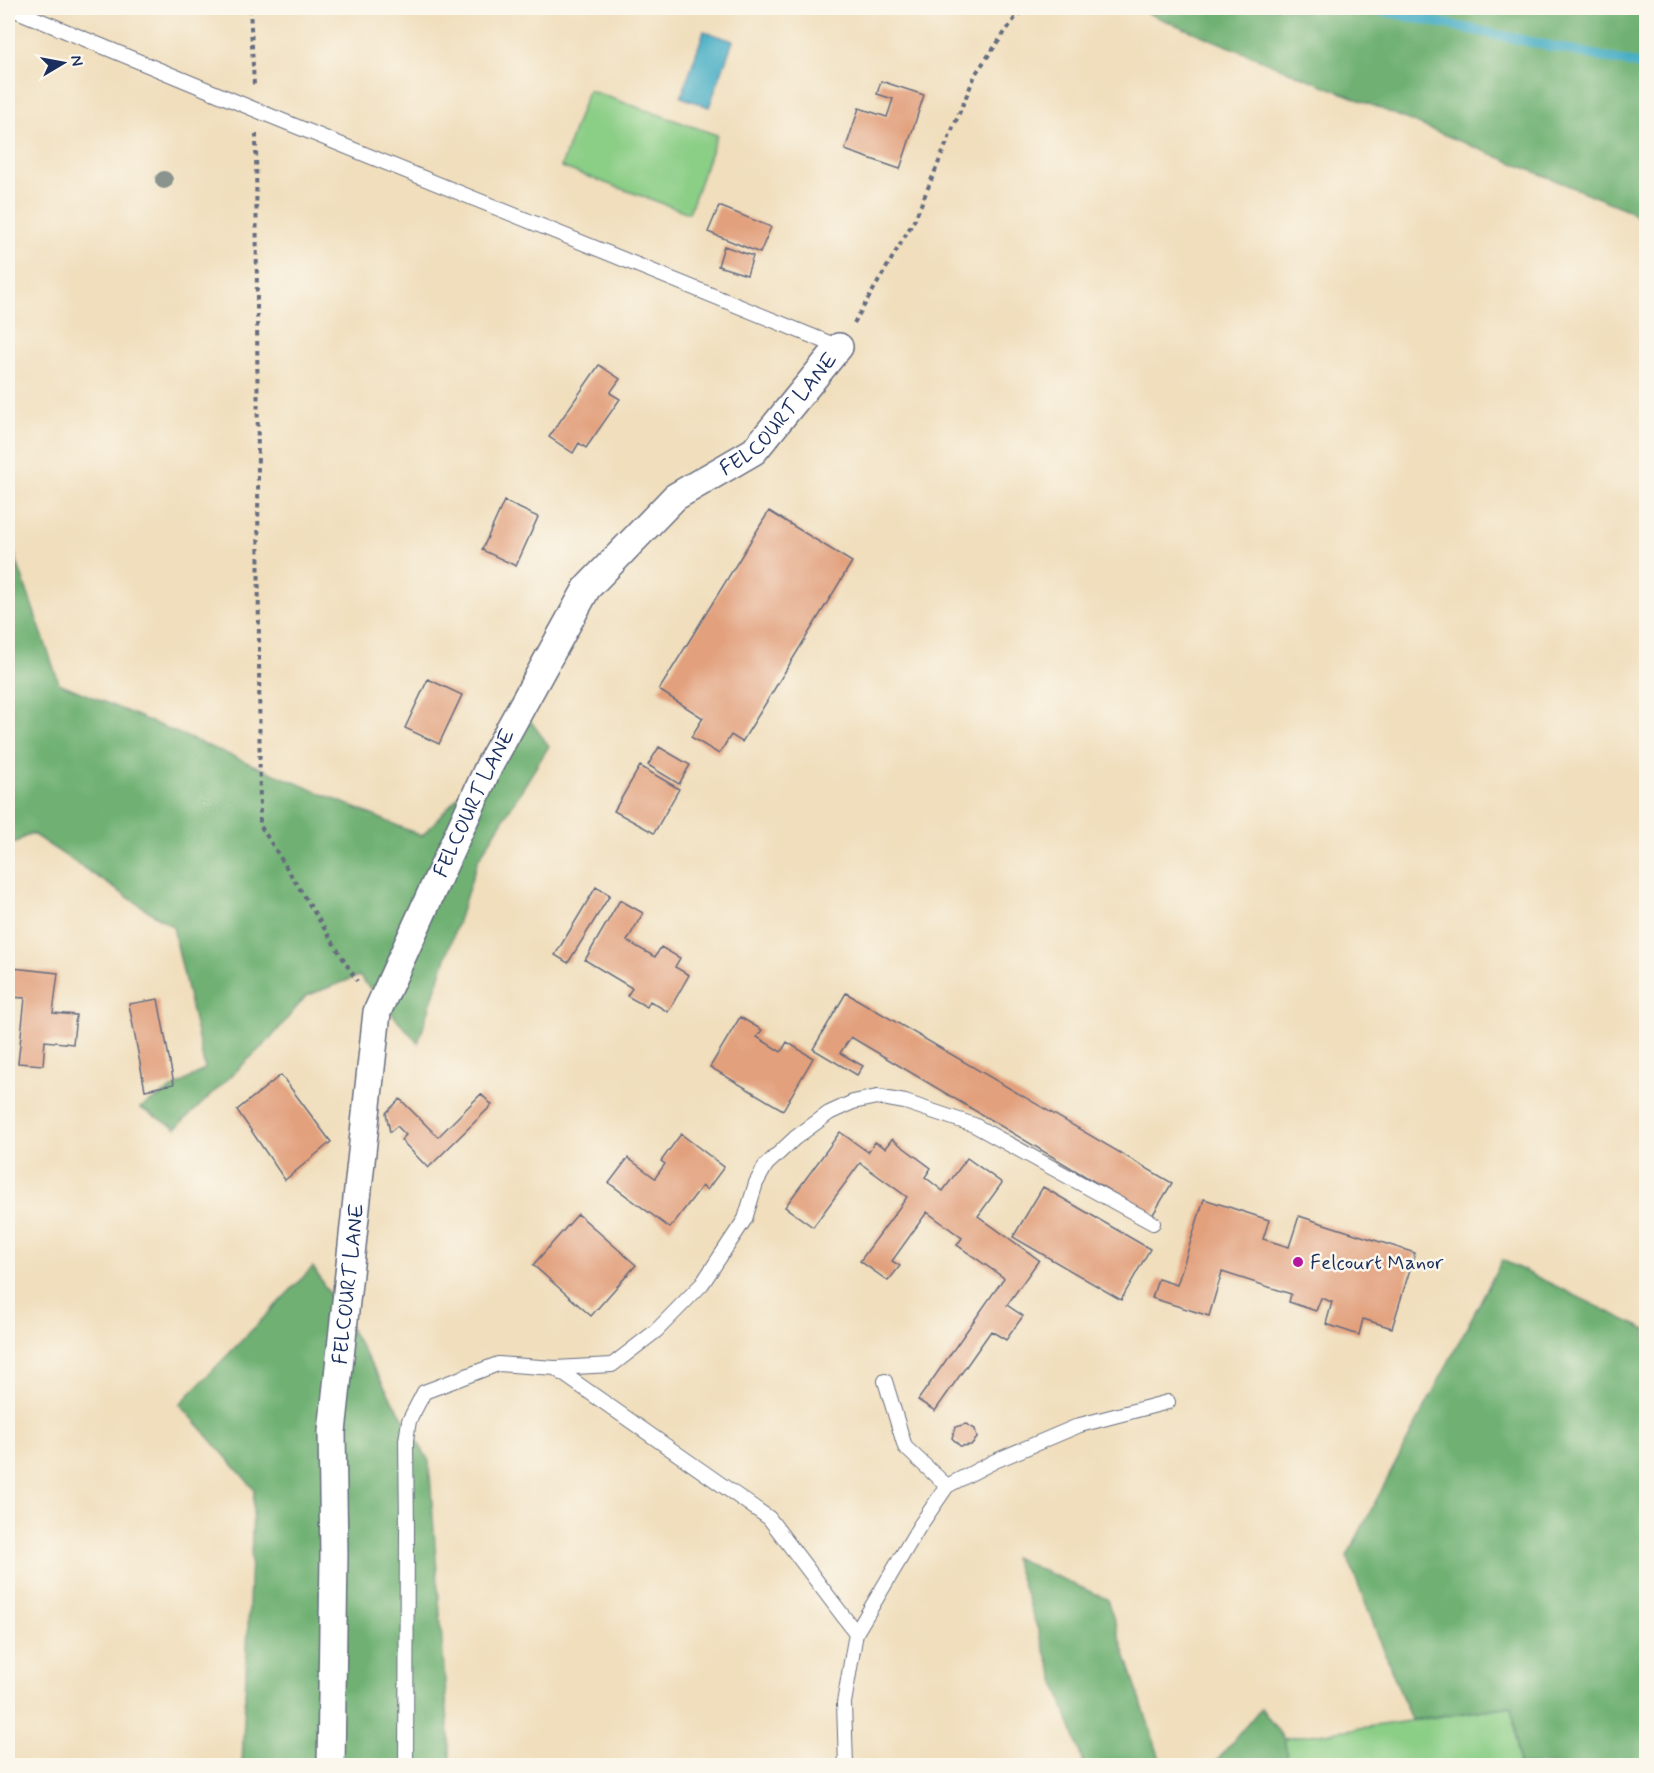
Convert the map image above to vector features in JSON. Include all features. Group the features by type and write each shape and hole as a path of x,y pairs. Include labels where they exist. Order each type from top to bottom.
{"street":[{"name":"FELCOURT LANE","path":"331,1766 334,1555 332,1432 377,1012 489,766 587,588 675,497 754,451 839,347"}],"lane":[{"path":"10,8 839,347"},
{"path":"406,1766 406,1440 409,1420 424,1392 498,1364 555,1368 612,1365 656,1331 702,1284 746,1220 756,1183 766,1165 795,1138 829,1113 853,1102 876,1097 905,1102 974,1125 1153,1223"},
{"path":"555,1368 769,1518 856,1633"},
{"path":"885,1382 905,1447 947,1486"},
{"path":"846,1766 844,1703 856,1633 919,1527 947,1486 995,1461 1080,1425 1168,1402"}],"path":[{"path":"250,8 256,110 260,825 377,1012"},
{"name":"FELCOURT LANE","path":"839,347 915,219 976,73 1015,18 1027,8"}],"green space":[{"path":"1140,8 1646,8 1646,224 1628,210 1142,11"},
{"path":"588,90 717,135 689,213 561,167"},
{"path":"8,536 59,683 422,836 529,719 549,746 478,860 418,1043 359,976 306,996 271,1038 176,1128 140,1108 205,1069 173,927 31,833 8,847"},
{"path":"1502,1260 1646,1330 1646,1765 1519,1765 1512,1706 1411,1720 1347,1556"},
{"path":"313,1267 429,1461 451,1765 242,1765 254,1489 180,1404"},
{"path":"1013,1557 1107,1599 1162,1765 1084,1765"},
{"path":"1513,1706 1519,1765 1289,1765 1284,1739"},
{"path":"1261,1708 1284,1739 1289,1765 1213,1765"}],"water":[{"path":"704,31 733,41 709,107 681,97"}],"building":[{"path":"881,81 924,95 900,169 845,150 859,108 887,117 893,99 877,94"},
{"path":"719,206 771,227 760,253 708,232"},
{"path":"724,246 753,256 747,275 718,266"},
{"path":"599,365 620,379 610,393 620,399 586,448 579,443 573,453 549,437"},
{"path":"504,501 538,517 516,566 482,550"},
{"path":"769,511 852,562 742,742 731,735 719,754 691,737 703,718 659,690"},
{"path":"428,679 462,695 439,744 405,728"},
{"path":"659,747 690,765 679,784 648,765"},
{"path":"640,766 679,789 654,833 614,811"},
{"path":"596,887 610,895 568,963 555,955"},
{"path":"620,900 643,913 627,941 655,957 661,947 680,958 675,967 689,975 668,1012 650,1001 647,1007 627,996 632,988 585,960"},
{"path":"13,968 58,973 53,1013 76,1015 73,1044 45,1041 43,1065 18,1063 25,998 11,997"},
{"path":"846,993 1172,1183 1152,1216 851,1037 840,1053 863,1066 857,1075 813,1049"},
{"path":"158,999 174,1084 145,1090 129,1004"},
{"path":"740,1017 762,1030 757,1037 781,1052 787,1042 813,1058 783,1110 710,1067"},
{"path":"281,1075 331,1142 285,1180 237,1110"},
{"path":"481,1094 492,1105 428,1168 401,1140 406,1135 397,1126 390,1132 386,1113 400,1099 438,1137"},
{"path":"840,1132 868,1152 875,1142 885,1148 892,1139 931,1168 925,1177 943,1191 967,1158 1002,1183 978,1216 1039,1260 1007,1305 1023,1316 1006,1340 991,1331 935,1411 918,1400 1004,1278 957,1245 962,1238 927,1212 892,1261 900,1266 888,1281 860,1261 907,1197 860,1163 813,1227 785,1207"},
{"path":"681,1134 724,1167 707,1190 702,1186 670,1228 609,1183 628,1158 655,1178 665,1164 661,1161"},
{"path":"1043,1187 1150,1249 1121,1300 1013,1237"},
{"name":"Felcourt Manor","path":"1204,1199 1269,1220 1263,1239 1289,1247 1299,1216 1415,1253 1392,1328 1363,1319 1359,1335 1326,1324 1332,1302 1321,1298 1316,1311 1289,1302 1291,1294 1222,1272 1209,1316 1152,1298 1158,1279 1177,1285"},
{"path":"578,1214 636,1265 591,1316 533,1265"},
{"path":"966,1424 975,1429 977,1438 971,1445 960,1446 952,1438 955,1427"}],"waterway":[{"path":"1369,8 1646,66"}],"place":[{"name":"Felcourt Manor","path":"1298,1262"}]}
